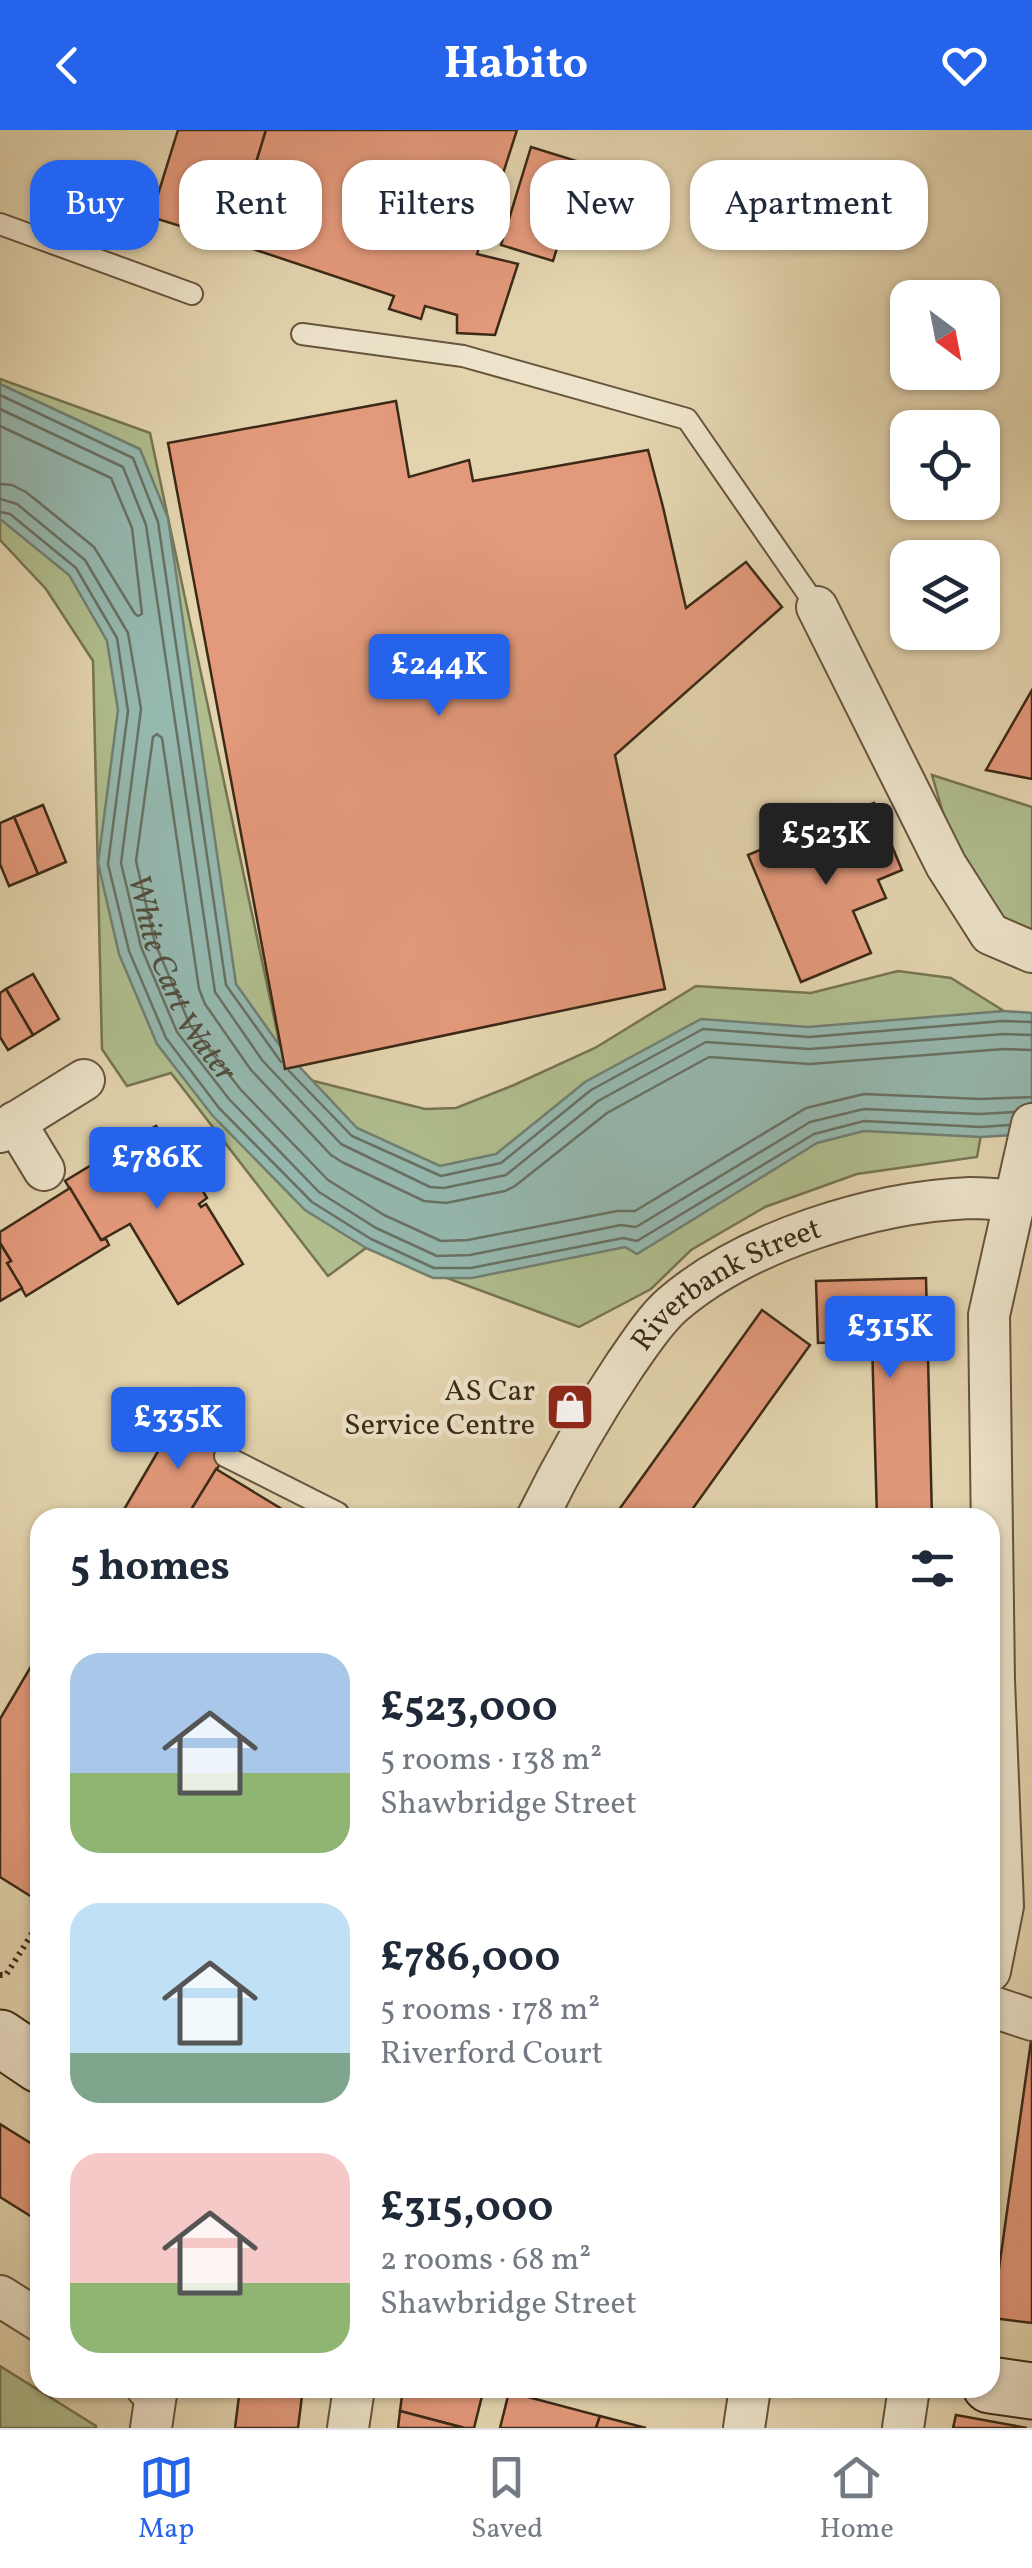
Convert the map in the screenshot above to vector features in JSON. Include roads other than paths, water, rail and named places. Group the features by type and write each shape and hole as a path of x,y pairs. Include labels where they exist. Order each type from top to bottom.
{"street":[{"path":"818,607 946,865 990,934 1032,952"},
{"path":"44,1170 8,1127 84,1080"},
{"path":"1000,1921 1013,1680 989,1315 1030,1133"},
{"name":"Riverbank Street","path":"542,1508 600,1403 638,1347 669,1307 711,1275 759,1250 862,1214 920,1203 1016,1200"},
{"path":"1000,2009 1032,2020"},
{"path":"0,2038 30,2058"},
{"path":"0,2296 30,2315"},
{"path":"1000,2386 1032,2390"},
{"path":"151,2428 155,2398"},
{"path":"348,2428 352,2398"},
{"path":"744,2428 748,2398"},
{"path":"903,2428 907,2398"}],"lane":[{"path":"0,224 192,294"},
{"path":"302,334 464,356 687,419 818,607"},
{"path":"225,1456 328,1508"}],"water":[{"name":"White Cart Water","path":"0,384 140,449 168,518 236,984 280,1046 357,1128 440,1166 496,1154 585,1082 701,1019 808,1027 1004,1011 1032,1013 1032,1134 981,1137 864,1131 817,1143 637,1254 625,1247 472,1278 433,1278 366,1248 305,1210 212,1115 157,1044 119,954 98,863 118,710 107,641 69,575 0,519"}],"place":[{"name":"AS Car Service Centre","path":"570,1407"}]}
